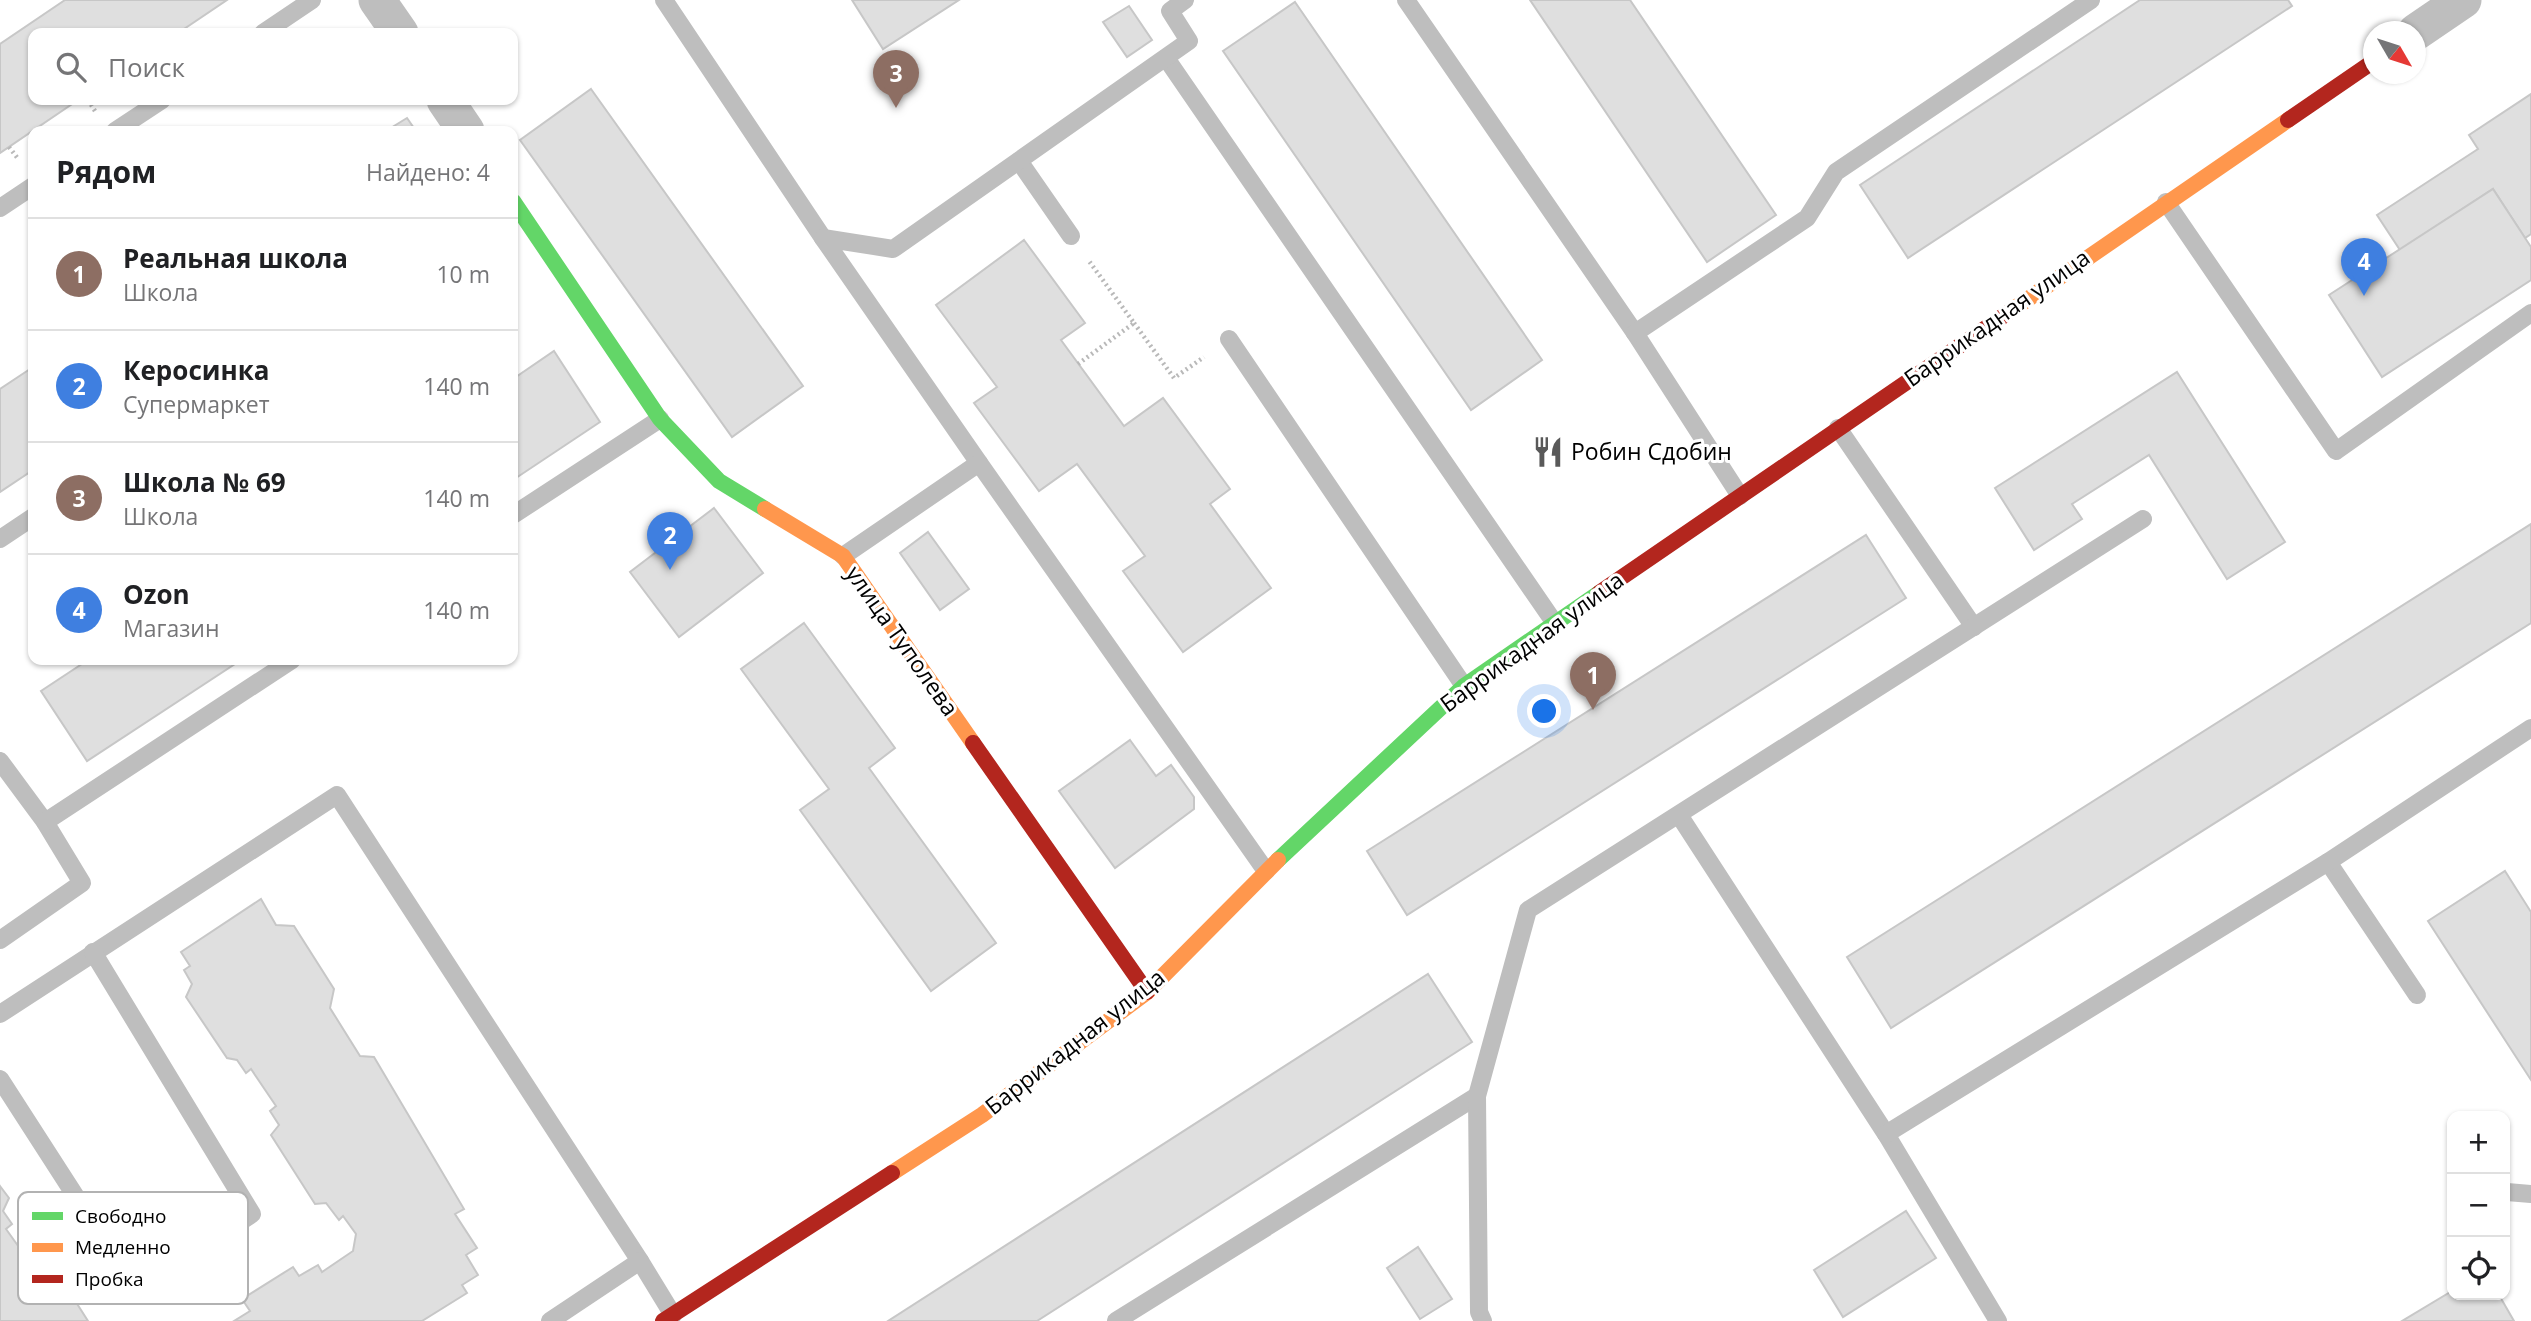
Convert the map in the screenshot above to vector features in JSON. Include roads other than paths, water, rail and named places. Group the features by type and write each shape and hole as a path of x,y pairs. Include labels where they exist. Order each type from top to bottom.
{"street":[{"path":"377,0 397,28"},
{"path":"2426,25 2463,0"},
{"name":"Баррикадная улица","path":"668,1318 982,1115 1147,992 1266,872 1464,686 2363,68"},
{"path":"448,105 462,126"},
{"name":"улица Туполева","path":"518,208 660,419 719,481 843,556 1147,992"}],"lane":[{"path":"270,28 312,0"},
{"path":"664,0 823,238 1266,872"},
{"path":"823,238 893,249 1189,41 1170,11 1185,0"},
{"path":"1406,0 1635,333 1740,496"},
{"path":"1635,333 1807,218 1836,172 2091,0"},
{"path":"1166,58 1554,622"},
{"path":"123,126 154,105"},
{"path":"1019,161 1071,236"},
{"path":"0,208 28,189"},
{"path":"2165,202 2336,451 2531,313"},
{"path":"1230,339 1464,686"},
{"path":"518,512 660,419"},
{"path":"1838,428 1974,627"},
{"path":"843,556 979,463"},
{"path":"1483,1321 1479,1312 1477,1096 1528,910 2143,519"},
{"path":"0,539 28,520"},
{"path":"45,822 284,665"},
{"path":"1886,1134 2328,862 2531,728"},
{"path":"0,761 45,822 82,883 0,940"},
{"path":"0,1014 337,795 640,1261 668,1318"},
{"path":"1679,815 1886,1134 1998,1321"},
{"path":"2328,862 2417,995"},
{"path":"93,952 239,1192"},
{"path":"0,1079 73,1192"},
{"path":"1116,1321 1477,1096"},
{"path":"2510,1192 2531,1194"},
{"path":"550,1321 640,1261"}],"place":[{"name":"Школа № 69","path":"896,108"},
{"name":"Ozon","path":"2364,296"},
{"name":"Робин Сдобин","path":"1548,452"},
{"name":"Керосинка","path":"670,570"},
{"name":"Реальная школа","path":"1593,710"}]}
